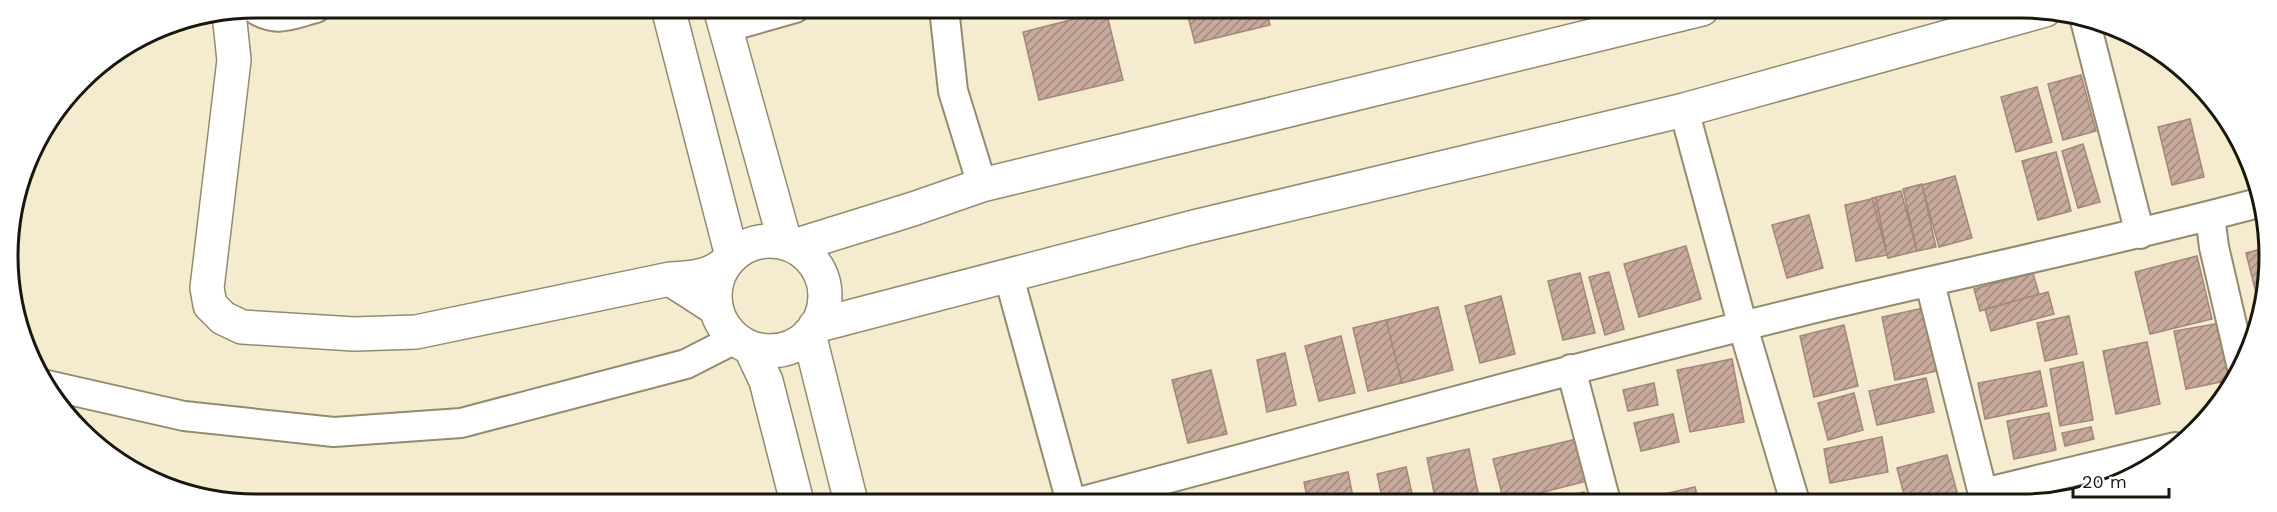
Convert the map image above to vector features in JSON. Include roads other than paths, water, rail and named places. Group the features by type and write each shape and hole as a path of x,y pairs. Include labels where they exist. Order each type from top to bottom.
{"main road":[{"path":"670,18 727,260 717,278 714,293 715,308 722,325 743,344 766,381 795,494"},
{"path":"723,18 790,244"},
{"path":"790,244 913,210 982,185 1635,18"},
{"path":"812,330 1194,227 1684,110 2016,18"},
{"path":"230,20 234,60 207,288 210,304 223,318 242,327 354,334 416,332 670,279 701,275 716,271 743,247 757,242 771,240 790,244 807,255 817,267 823,281 825,297 822,312 812,330 797,344 782,350 767,351 743,344"},
{"path":"670,279 715,308"},
{"path":"812,330 850,494"}],"street":[{"path":"945,18 953,91 982,185"},
{"path":"2087,27 2140,234"},
{"path":"1684,110 1743,327 1793,494"},
{"path":"1109,494 1444,406 1571,369 2140,234 2253,204"},
{"path":"2210,216 2214,247 2238,353"},
{"path":"1008,277 1069,494"},
{"path":"1930,283 1983,494"},
{"path":"58,387 184,416 334,432 461,423 686,364 743,344"},
{"path":"1571,369 1604,494"},
{"path":"1999,494 2156,452"}]}
